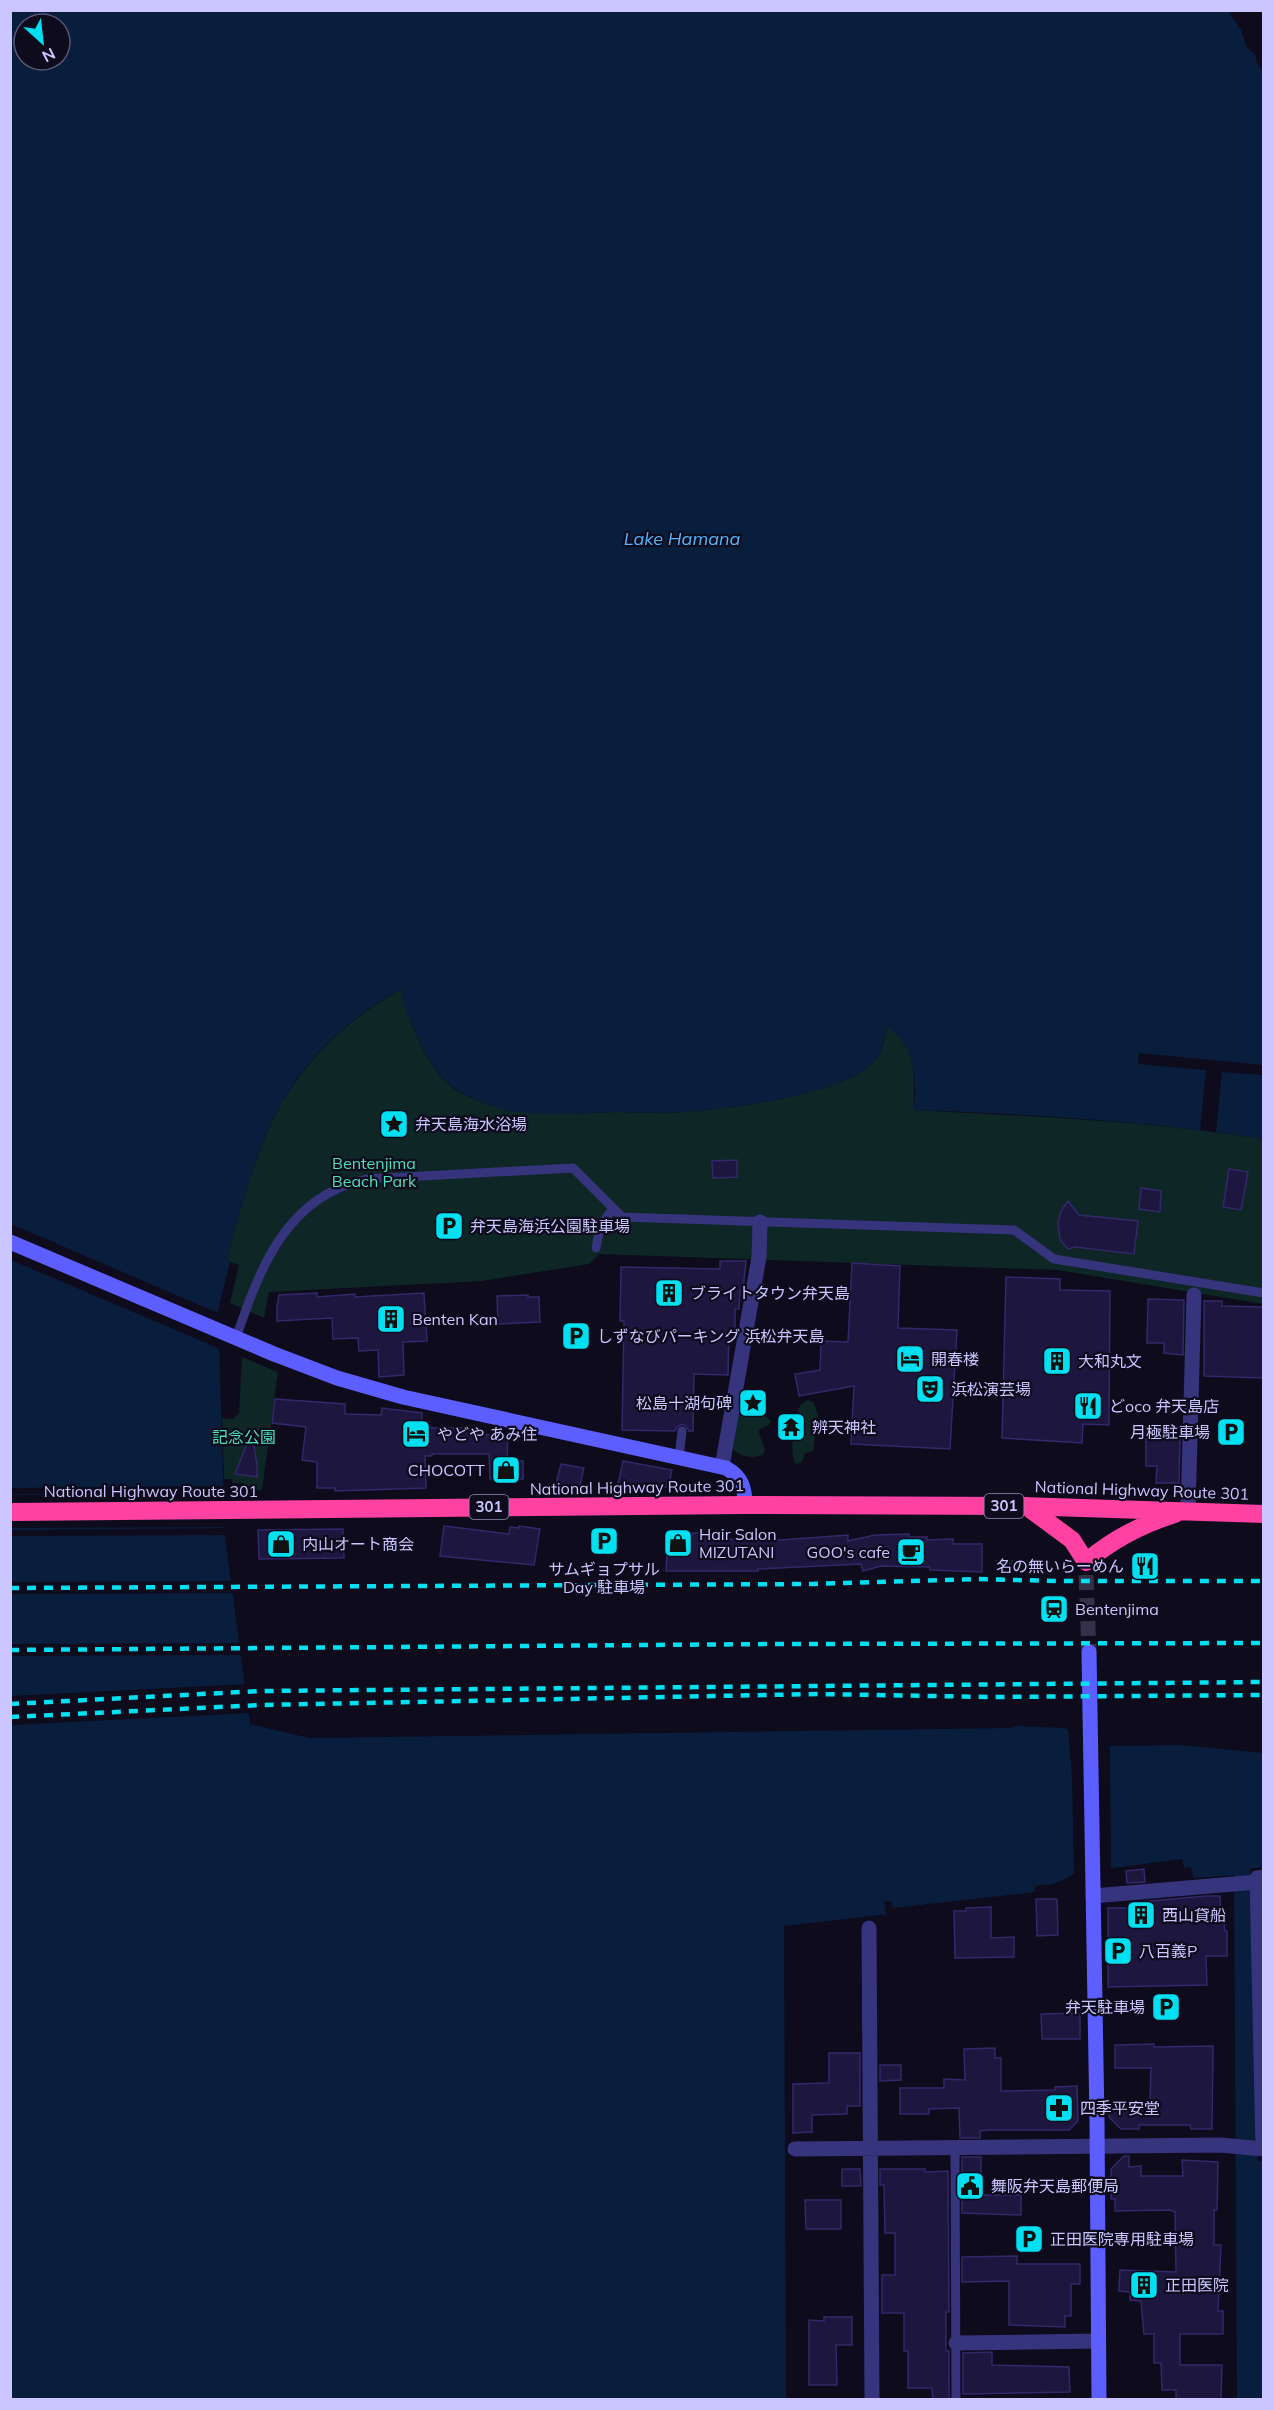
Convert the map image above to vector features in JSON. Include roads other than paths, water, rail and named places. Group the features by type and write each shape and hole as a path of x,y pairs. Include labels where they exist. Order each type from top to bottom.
{"highway":[{"name":"National Highway Route 301","path":"10,1512 745,1505 1026,1506 1263,1514"},
{"path":"1026,1506 1072,1540 1086,1568 1106,1546 1128,1533 1159,1519 1188,1510"}],"street":[{"path":"722,1467 759,1257 760,1222"},
{"path":"10,1242 305,1367 370,1388 722,1467 733,1472 743,1484 745,1505"},
{"path":"1188,1510 1194,1295"},
{"path":"1089,1652 1099,2400"},
{"path":"795,2149 1097,2146 1262,2148 1262,2020 1258,1880 1093,1896"},
{"path":"869,1928 872,2400"},
{"path":"956,2343 1098,2341"}],"lane":[{"path":"236,1338 253,1287 279,1242 304,1210 340,1186 368,1179 573,1168 622,1217 1014,1230 1054,1259 1263,1293"},
{"path":"596,1248 600,1227 613,1208"},
{"path":"679,1458 682,1431"},
{"path":"955,2147 956,2400"}],"water":[{"name":"Lake Hamana","path":"11,11 1228,11 1241,30 1247,48 1255,54 1257,63 1264,72 1263,1139 1176,1127 1089,1119 914,1110 915,1086 909,1053 897,1035 887,1027 878,1057 863,1071 811,1092 746,1105 666,1113 516,1112 500,1109 475,1099 453,1087 441,1076 426,1054 410,1021 404,1004 402,988 362,1014 329,1042 303,1070 266,1135 239,1212 227,1257 230,1262 218,1311 225,1537 250,1724 309,1738 1011,1728 1015,1726 1064,1728 1110,1746 1181,1745 1263,1753 1263,1867 1250,1869 1258,2161 1264,2161 1263,2399 1237,2399 1234,1875 1193,1878 1191,1867 1184,1868 1182,1859 1076,1873 1054,1884 1035,1886 1035,1897 784,1926 786,2399 11,2400"}],"tunnel":[{"path":"1086,1575 1089,1652"}],"railway":[{"path":"10,1588 813,1584 976,1579 1264,1581"},
{"path":"10,1650 1264,1643"},
{"path":"10,1704 260,1691 1264,1682"},
{"path":"10,1717 261,1705 818,1694 992,1697 1264,1695"}],"place":[{"name":"弁天島海水浴場","path":"394,1124"},
{"name":"弁天島海浜公園駐車場","path":"449,1226"},
{"name":"ブライトタウン弁天島","path":"669,1293"},
{"name":"Benten Kan","path":"391,1319"},
{"name":"しずなびパーキング 浜松弁天島","path":"576,1336"},
{"name":"開春楼","path":"910,1359"},
{"name":"大和丸文","path":"1057,1361"},
{"name":"浜松演芸場","path":"930,1389"},
{"name":"松島十湖句碑","path":"753,1403"},
{"name":"どoco 弁天島店","path":"1088,1406"},
{"name":"辨天神社","path":"791,1427"},
{"name":"月極駐車場","path":"1231,1432"},
{"name":"やどや あみ住","path":"416,1434"},
{"name":"CHOCOTT","path":"506,1470"},
{"name":"サムギョプサル Day 駐車場","path":"604,1541"},
{"name":"Hair Salon MIZUTANI","path":"678,1543"},
{"name":"内山オート商会","path":"281,1544"},
{"name":"GOO's cafe","path":"911,1552"},
{"name":"名の無いらーめん","path":"1145,1566"},
{"name":"Bentenjima","path":"1054,1609"},
{"name":"西山貸船","path":"1141,1915"},
{"name":"八百義P","path":"1118,1951"},
{"name":"弁天駐車場","path":"1166,2007"},
{"name":"四季平安堂","path":"1059,2108"},
{"name":"舞阪弁天島郵便局","path":"970,2186"},
{"name":"正田医院専用駐車場","path":"1029,2239"},
{"name":"正田医院","path":"1144,2285"}],"park label":[{"name":"Bentenjima Beach Park","path":"374,1172"},
{"name":"記念公園","path":"244,1437"}]}
